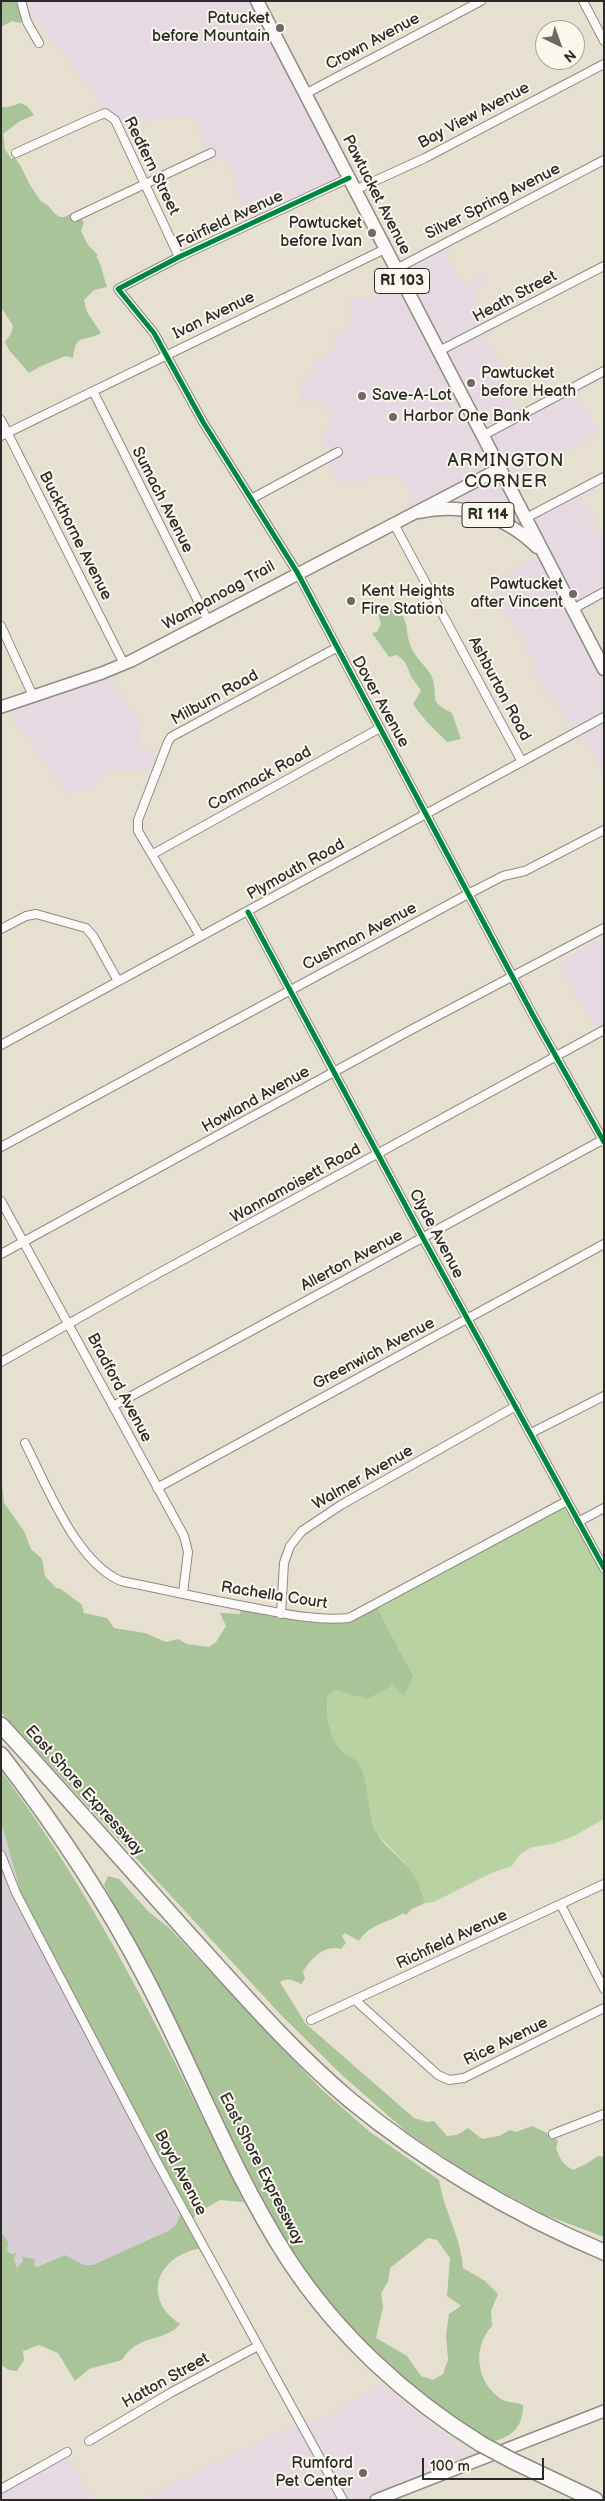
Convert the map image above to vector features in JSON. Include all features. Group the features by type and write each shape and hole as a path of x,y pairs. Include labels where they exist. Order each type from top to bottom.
{"highway":[{"name":"East Shore Expressway","path":"1,1725 263,2016 338,2089 402,2140 470,2185 523,2214 604,2252"},
{"name":"East Shore Expressway","path":"1,1755 70,1850 120,1932 164,2014 260,2211 298,2273 335,2321 385,2372 429,2409 481,2444 513,2462 595,2500"}],"main road":[{"name":"Pawtucket Avenue","path":"257,1 604,669"},
{"name":"Wampanoag Trail","path":"1,707 124,664 297,572 419,512 499,469"},
{"name":"RI 114","path":"419,512 432,509 456,509 490,515 515,528 544,554"},
{"path":"376,2500 604,2411"}],"street":[{"path":"21,1 27,22 39,43"},
{"name":"Crown Avenue","path":"305,94 481,1"},
{"path":"583,1 604,41"},
{"name":"Bay View Avenue","path":"355,190 425,158 604,64"},
{"name":"Redfern Street","path":"16,154 93,118 105,113 109,115 116,120 179,257"},
{"path":"75,217 212,154"},
{"name":"Silver Spring Avenue","path":"396,269 604,160"},
{"name":"Fairfield Avenue","path":"121,287 179,257 349,178"},
{"name":"Ivan Avenue","path":"4,434 385,249"},
{"name":"Heath Street","path":"439,351 604,266"},
{"name":"Dover Avenue","path":"121,287 118,289 148,324 203,422 297,572 336,648 603,1140"},
{"path":"482,436 604,371"},
{"name":"Sumach Avenue","path":"93,391 208,621"},
{"name":"Buckthorne Avenue","path":"1,420 4,434 124,664"},
{"path":"251,499 338,452"},
{"path":"526,518 604,477"},
{"name":"Ashburton Road","path":"394,524 522,762"},
{"path":"572,609 604,592"},
{"path":"1,626 33,696"},
{"name":"Milburn Road","path":"200,936 138,831 138,820 171,737 336,648"},
{"name":"Plymouth Road","path":"1,1045 604,717"},
{"name":"Commack Road","path":"153,854 380,728"},
{"name":"Cushman Avenue","path":"1,1147 470,893 503,876 525,871 604,830"},
{"name":"Clyde Avenue","path":"248,912 423,1238 604,1568"},
{"path":"1,929 26,916 36,914 86,928 93,936 118,981"},
{"name":"Howland Avenue","path":"1,1254 513,975 604,928"},
{"name":"Wannamoisett Road","path":"1,1362 148,1279 604,1030"},
{"name":"Allerton Avenue","path":"113,1406 603,1140"},
{"name":"Bradford Avenue","path":"1,1201 184,1536 188,1552 183,1594"},
{"name":"Greenwich Avenue","path":"157,1488 468,1320 604,1244"},
{"path":"531,1433 604,1396"},
{"name":"Walmer Avenue","path":"281,1614 284,1563 290,1546 302,1531 341,1505 516,1406"},
{"name":"Rachella Court","path":"25,1443 74,1536 83,1550 100,1569 122,1581 281,1614 328,1620 349,1618 567,1500"},
{"path":"578,1522 604,1508"},
{"name":"Boyd Avenue","path":"1,1855 16,1893 72,2001 343,2500"},
{"name":"Richfield Avenue","path":"311,2020 604,1884"},
{"path":"561,1905 604,1989"},
{"name":"Rice Avenue","path":"355,2000 438,2075 449,2080 464,2078 604,2008"},
{"path":"553,2134 604,2114"},
{"name":"Hatton Street","path":"89,2441 172,2392 258,2346"},
{"path":"1,2489 67,2452"}],"shaded area":[{"path":"21,1 258,1 348,175 244,227 240,223 246,217 246,211 233,185 236,179 228,163 223,158 210,162 202,149 204,144 199,127 193,118 181,116 173,120 162,116 144,123 135,121 119,124 107,114 84,78 77,73 61,48 53,42 41,23 36,19 29,20"},
{"path":"451,240 456,245 450,248 443,258 450,260 458,281 469,286 481,273 488,281 476,291 474,303 477,316 491,320 491,325 495,331 485,338 482,346 490,345 492,348 501,366 505,386 521,415 583,382 589,387 576,400 582,403 594,427 600,429 592,438 506,479 528,518 588,486 598,491 583,496 575,507 585,504 588,506 596,521 593,526 586,521 590,531 604,529 604,593 572,610 604,669 604,775 590,748 584,741 575,738 570,739 570,732 573,729 544,689 536,675 533,659 488,585 542,553 488,513 411,514 404,508 410,502 412,495 405,482 400,478 388,478 380,474 374,474 357,484 352,482 344,484 328,464 329,458 333,455 323,444 320,437 332,425 326,408 318,399 302,401 299,395 299,389 312,372 315,361 337,349 330,331 342,333 347,330 345,324 354,318 347,304 348,301 354,298 369,298 384,290 396,281 397,270"},
{"path":"108,676 114,678 111,682 131,710 136,709 136,717 141,734 139,745 149,752 154,752 155,761 150,772 129,769 117,771 102,777 92,789 67,793 5,707"},
{"path":"604,937 604,1025 596,1030 559,962"},
{"path":"1,1822 22,1897 184,2208 177,2223 170,2230 93,2265 84,2265 65,2255 37,2267 26,2258 23,2258 17,2268 14,2259 15,2253 12,2254 7,2251 3,2235 1,2236"},
{"path":"381,2384 463,2448 480,2458 374,2500 141,2500 300,2422 317,2422"},
{"path":"67,2453 91,2500 1,2500 1,2490"}],"green space":[{"path":"1,1 21,1 25,18 20,23 12,21 1,27"},
{"path":"21,103 27,106 34,115 20,121 3,134 5,149 11,159 14,157 22,168 38,198 55,214 60,217 65,217 72,213 80,216 84,223 81,231 88,245 98,255 96,256 107,287 94,290 84,300 87,312 101,333 78,342 73,358 66,356 29,373 9,350 5,342 11,334 13,326 1,307 1,107"},
{"path":"376,608 397,611 402,615 413,651 433,680 435,699 452,713 461,739 447,742 413,704 421,691 405,663 396,655 389,657 372,633 377,632 381,624"},
{"path":"1,1475 4,1503 24,1531 31,1549 42,1559 45,1576 56,1588 61,1589 82,1605 84,1613 107,1618 114,1628 145,1633 166,1642 178,1639 187,1644 209,1647 216,1642 226,1626 220,1613 240,1614 241,1607 348,1622 377,1607 413,1676 404,1696 392,1684 367,1699 335,1690 328,1695 329,1724 333,1739 337,1745 359,1764 376,1831 385,1844 411,1872 425,1903 412,1909 406,1915 403,1913 374,1927 363,1935 359,1941 345,1933 342,1936 346,1943 341,1949 335,1948 324,1951 310,1962 303,1972 305,1979 301,1984 288,1979 280,1982 305,2023 414,2118 428,2122 434,2121 447,2136 457,2135 468,2128 482,2139 499,2136 510,2130 516,2132 532,2126 549,2134 558,2141 556,2148 560,2158 566,2166 573,2170 598,2156 604,2157 604,2237 543,2214 470,2175 407,2132 343,2076 281,2015 1,1712"},
{"path":"567,1500 604,1567 604,1819 574,1836 552,1844 532,1847 520,1854 512,1866 489,1874 434,1902 425,1903 421,1890 404,1862 377,1834 367,1806 359,1765 340,1749 333,1738 328,1716 328,1695 335,1690 343,1692 406,1662 377,1607"},
{"path":"1,1771 71,1874 103,1927 133,1981 244,2202 220,2200 197,2213 192,2220 202,2248 187,2252 174,2259 165,2268 160,2278 158,2290 160,2302 180,2324 167,2334 136,2346 128,2351 122,2360 89,2369 75,2381 58,2353 39,2345 23,2351 24,2360 17,2371 9,2370 1,2365 1,2236 3,2235 8,2242 7,2251 12,2254 16,2253 14,2259 17,2268 23,2260 22,2257 35,2259 34,2265 37,2267 65,2255 84,2265 93,2265 170,2230 177,2223 181,2212 22,1897 1,1822"},
{"path":"108,1876 119,1879 149,1912 168,1927 321,2089 370,2132 439,2180 462,2257 463,2268 485,2281 498,2294 491,2311 492,2326 481,2344 479,2354 482,2374 493,2392 503,2400 523,2405 523,2413 519,2425 506,2437 492,2442 406,2384 368,2350 298,2264 243,2161 198,2066 104,1885","holes":["428,2238 437,2240 450,2258 447,2296 461,2306 449,2314 446,2335 448,2360 443,2374 433,2380 421,2376 407,2356 376,2338 383,2307 381,2293 388,2282 390,2268"]}],"cycle path":[{"path":"349,178 179,257 118,289 154,333 203,422 297,572 535,1019 604,1142"},
{"path":"248,912 423,1238 604,1568"}],"place":[{"name":"Patucket before Mountain","path":"280,28"},
{"name":"Pawtucket before Ivan","path":"372,233"},
{"name":"Pawtucket before Heath","path":"471,383"},
{"name":"Save-A-Lot","path":"362,396"},
{"name":"Harbor One Bank","path":"393,417"},
{"name":"Pawtucket after Vincent","path":"573,594"},
{"name":"Kent Heights Fire Station","path":"351,601"},
{"name":"Rumford Pet Center","path":"363,2473"}],"district":[{"name":"ARMINGTON CORNER","path":"506,471"}]}
